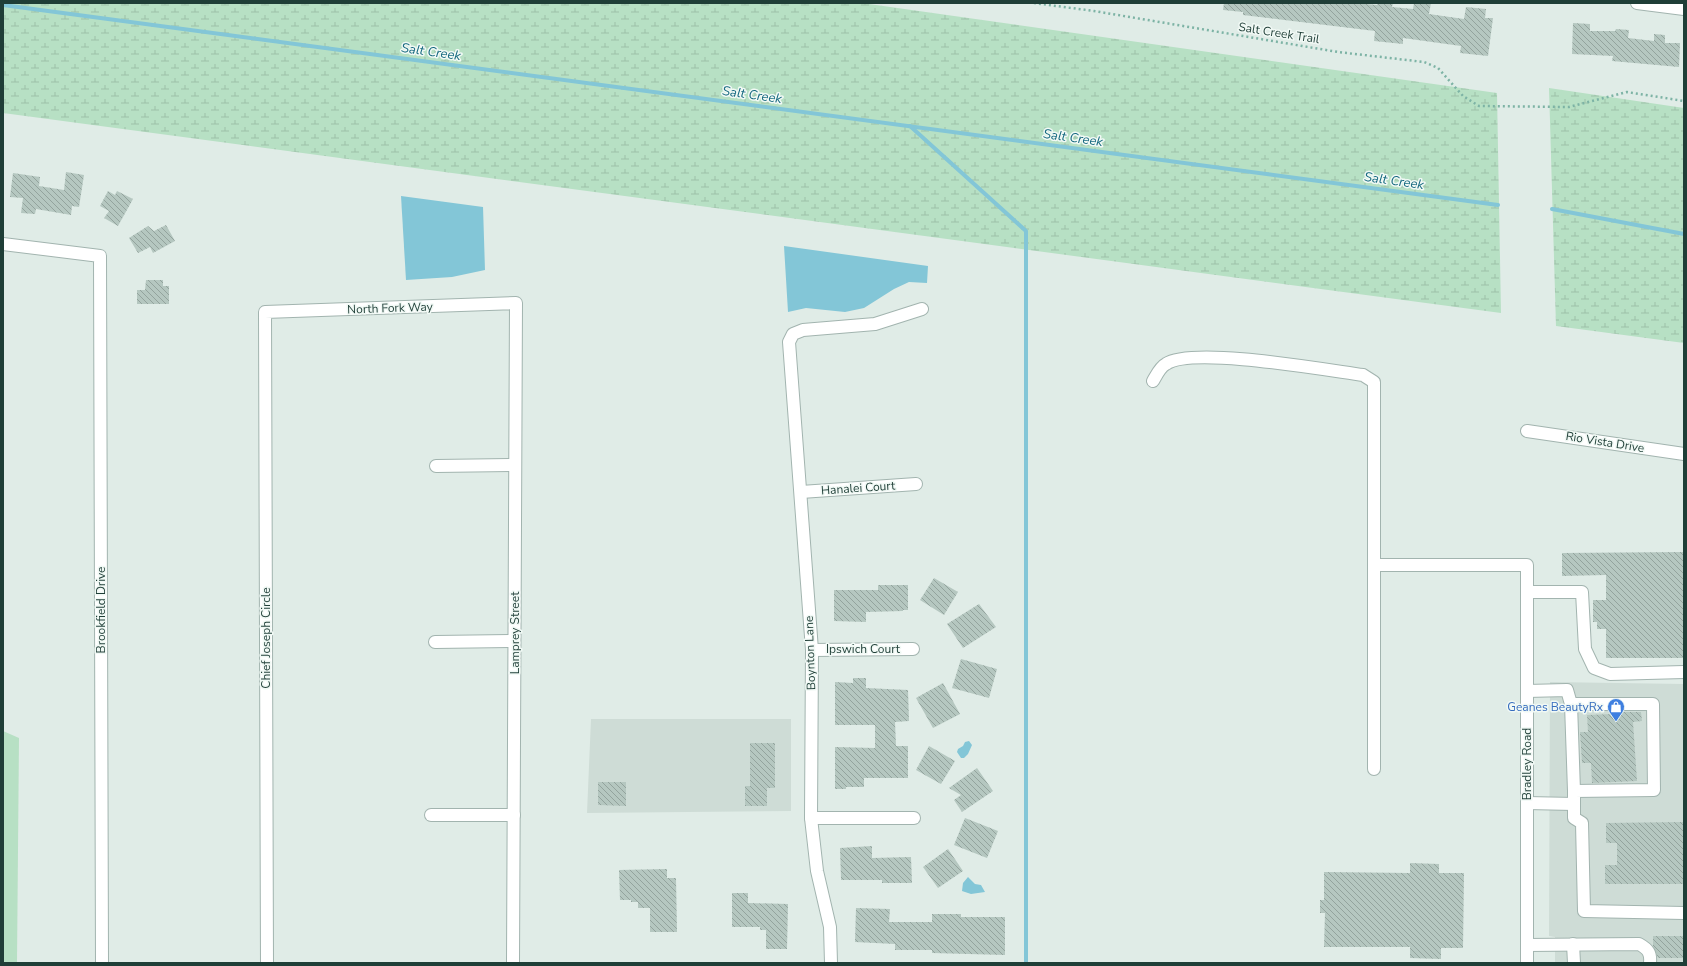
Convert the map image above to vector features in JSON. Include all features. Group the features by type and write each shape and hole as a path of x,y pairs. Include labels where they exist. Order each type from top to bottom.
{"street":[{"path":"1641,3 1684,9"},
{"name":"Brookfield Drive","path":"3,244 100,256 102,963"},
{"name":"North Fork Way","path":"264,312 516,303"},
{"name":"Lamprey Street","path":"513,963 516,303"},
{"name":"Boynton Lane","path":"831,963 830,927 817,872 811,818 812,650 789,342 793,334 803,330 875,324 922,309"},
{"name":"Chief Joseph Circle","path":"264,312 267,963"},
{"path":"1153,381 1165,364 1179,358 1210,358 1255,360 1362,375 1374,382 1374,769"},
{"name":"Rio Vista Drive","path":"1527,431 1684,454"},
{"path":"436,466 515,465"},
{"name":"Hanalei Court","path":"801,492 916,484"},
{"name":"Bradley Road","path":"1374,565 1527,565 1527,963"},
{"path":"1527,592 1582,592 1585,649 1594,668 1610,674 1684,672"},
{"path":"435,642 514,641"},
{"name":"Ipswich Court","path":"812,650 913,649"},
{"path":"1527,691 1567,690 1571,704 1574,818 1582,823 1584,911 1684,913"},
{"path":"1571,704 1653,704 1654,790 1574,791"},
{"path":"1527,804 1574,804"},
{"path":"431,815 514,815"},
{"path":"811,818 914,818"},
{"path":"1527,944 1639,944 1646,948 1650,955 1650,963"},
{"path":"1574,944 1574,963"}],"path":[{"name":"Salt Creek Trail","path":"1034,3 1094,11 1338,52 1424,62 1438,68 1463,96 1480,106 1569,107 1627,92 1684,101"}],"shaded area":[{"path":"1550,682 1684,684 1684,963 1555,963 1555,937 1549,936"},
{"path":"591,719 791,719 791,811 587,813"}],"green space":[{"path":"3,3 862,3 1497,93 1501,313 3,113"},
{"path":"1549,88 1684,108 1684,343 1556,326"},
{"path":"3,731 19,738 17,963 3,963"}],"water":[{"path":"401,196 483,207 485,270 452,277 406,280"},
{"path":"784,246 928,266 927,283 909,282 894,289 864,308 845,312 806,308 788,312"},
{"path":"969,741 972,745 968,754 964,758 961,758 957,752 958,749 963,746 965,742"},
{"path":"968,877 975,884 981,885 985,892 971,894 962,891 963,883"}],"building":[{"path":"1224,3 1356,3 1377,5 1378,3 1393,3 1392,7 1413,9 1414,3 1431,3 1429,14 1464,19 1466,7 1486,9 1485,18 1493,18 1488,56 1460,53 1461,46 1403,38 1403,44 1374,41 1375,31 1243,15 1243,12 1223,10"},
{"path":"1573,23 1590,24 1590,31 1615,31 1616,29 1629,30 1628,38 1654,41 1654,34 1665,35 1665,43 1680,43 1679,67 1612,61 1613,56 1572,54"},
{"path":"66,172 84,175 79,207 72,206 71,215 36,209 35,214 21,213 23,198 10,197 13,173 40,177 39,186 64,190"},
{"path":"108,191 115,195 117,191 133,199 118,226 104,218 109,211 100,206"},
{"path":"166,225 175,241 153,253 150,247 138,253 129,238 148,226 154,231"},
{"path":"146,280 163,280 163,286 169,286 169,304 137,304 137,290 145,290"},
{"path":"1684,552 1684,658 1606,658 1606,629 1597,629 1597,622 1593,622 1593,600 1606,600 1606,575 1562,576 1562,553"},
{"path":"934,578 958,592 944,615 920,600"},
{"path":"878,585 908,585 908,610 866,612 866,622 834,621 834,590 878,590"},
{"path":"979,604 996,627 963,648 947,624"},
{"path":"961,659 997,669 989,698 952,688"},
{"path":"853,678 866,678 866,688 908,690 909,721 895,722 896,746 908,746 908,778 864,778 864,787 846,787 846,789 835,789 835,747 875,748 875,725 835,725 835,682 853,683"},
{"path":"943,683 960,714 933,728 916,698"},
{"path":"1613,712 1641,712 1642,721 1633,722 1637,781 1592,783 1591,763 1582,763 1580,732 1588,732 1587,715 1613,714"},
{"path":"750,743 775,743 775,788 767,788 767,806 745,806 745,786 750,786"},
{"path":"929,746 955,761 941,784 916,770"},
{"path":"977,768 993,791 962,812 954,800 961,795 949,788"},
{"path":"598,782 626,782 626,806 598,805"},
{"path":"965,818 998,831 987,858 954,845"},
{"path":"1684,822 1684,884 1605,884 1605,865 1617,865 1617,843 1606,843 1606,823"},
{"path":"872,846 872,858 911,857 912,883 882,883 882,880 841,880 840,848"},
{"path":"948,849 963,871 938,888 923,867"},
{"path":"1410,863 1439,864 1439,873 1464,873 1463,948 1441,948 1441,959 1410,958 1410,947 1324,947 1325,913 1320,913 1320,900 1324,900 1324,872 1410,873"},
{"path":"667,869 667,878 676,878 677,932 650,932 650,908 638,908 638,902 631,902 631,900 620,900 619,870"},
{"path":"732,893 748,893 748,903 788,904 787,949 766,949 766,930 760,930 760,927 732,927"},
{"path":"856,908 890,909 889,922 932,922 932,914 961,914 961,917 1005,917 1005,955 932,953 932,950 895,950 895,944 855,942"},
{"path":"1653,936 1684,936 1684,958 1658,958 1653,946"}],"waterway":[{"name":"Salt Creek","path":"3,5 1498,205"},
{"path":"910,126 1026,231 1026,963"},
{"name":"Salt Creek","path":"1552,209 1684,234"}],"place":[{"name":"Geanes BeautyRx","path":"1616,722"}]}
